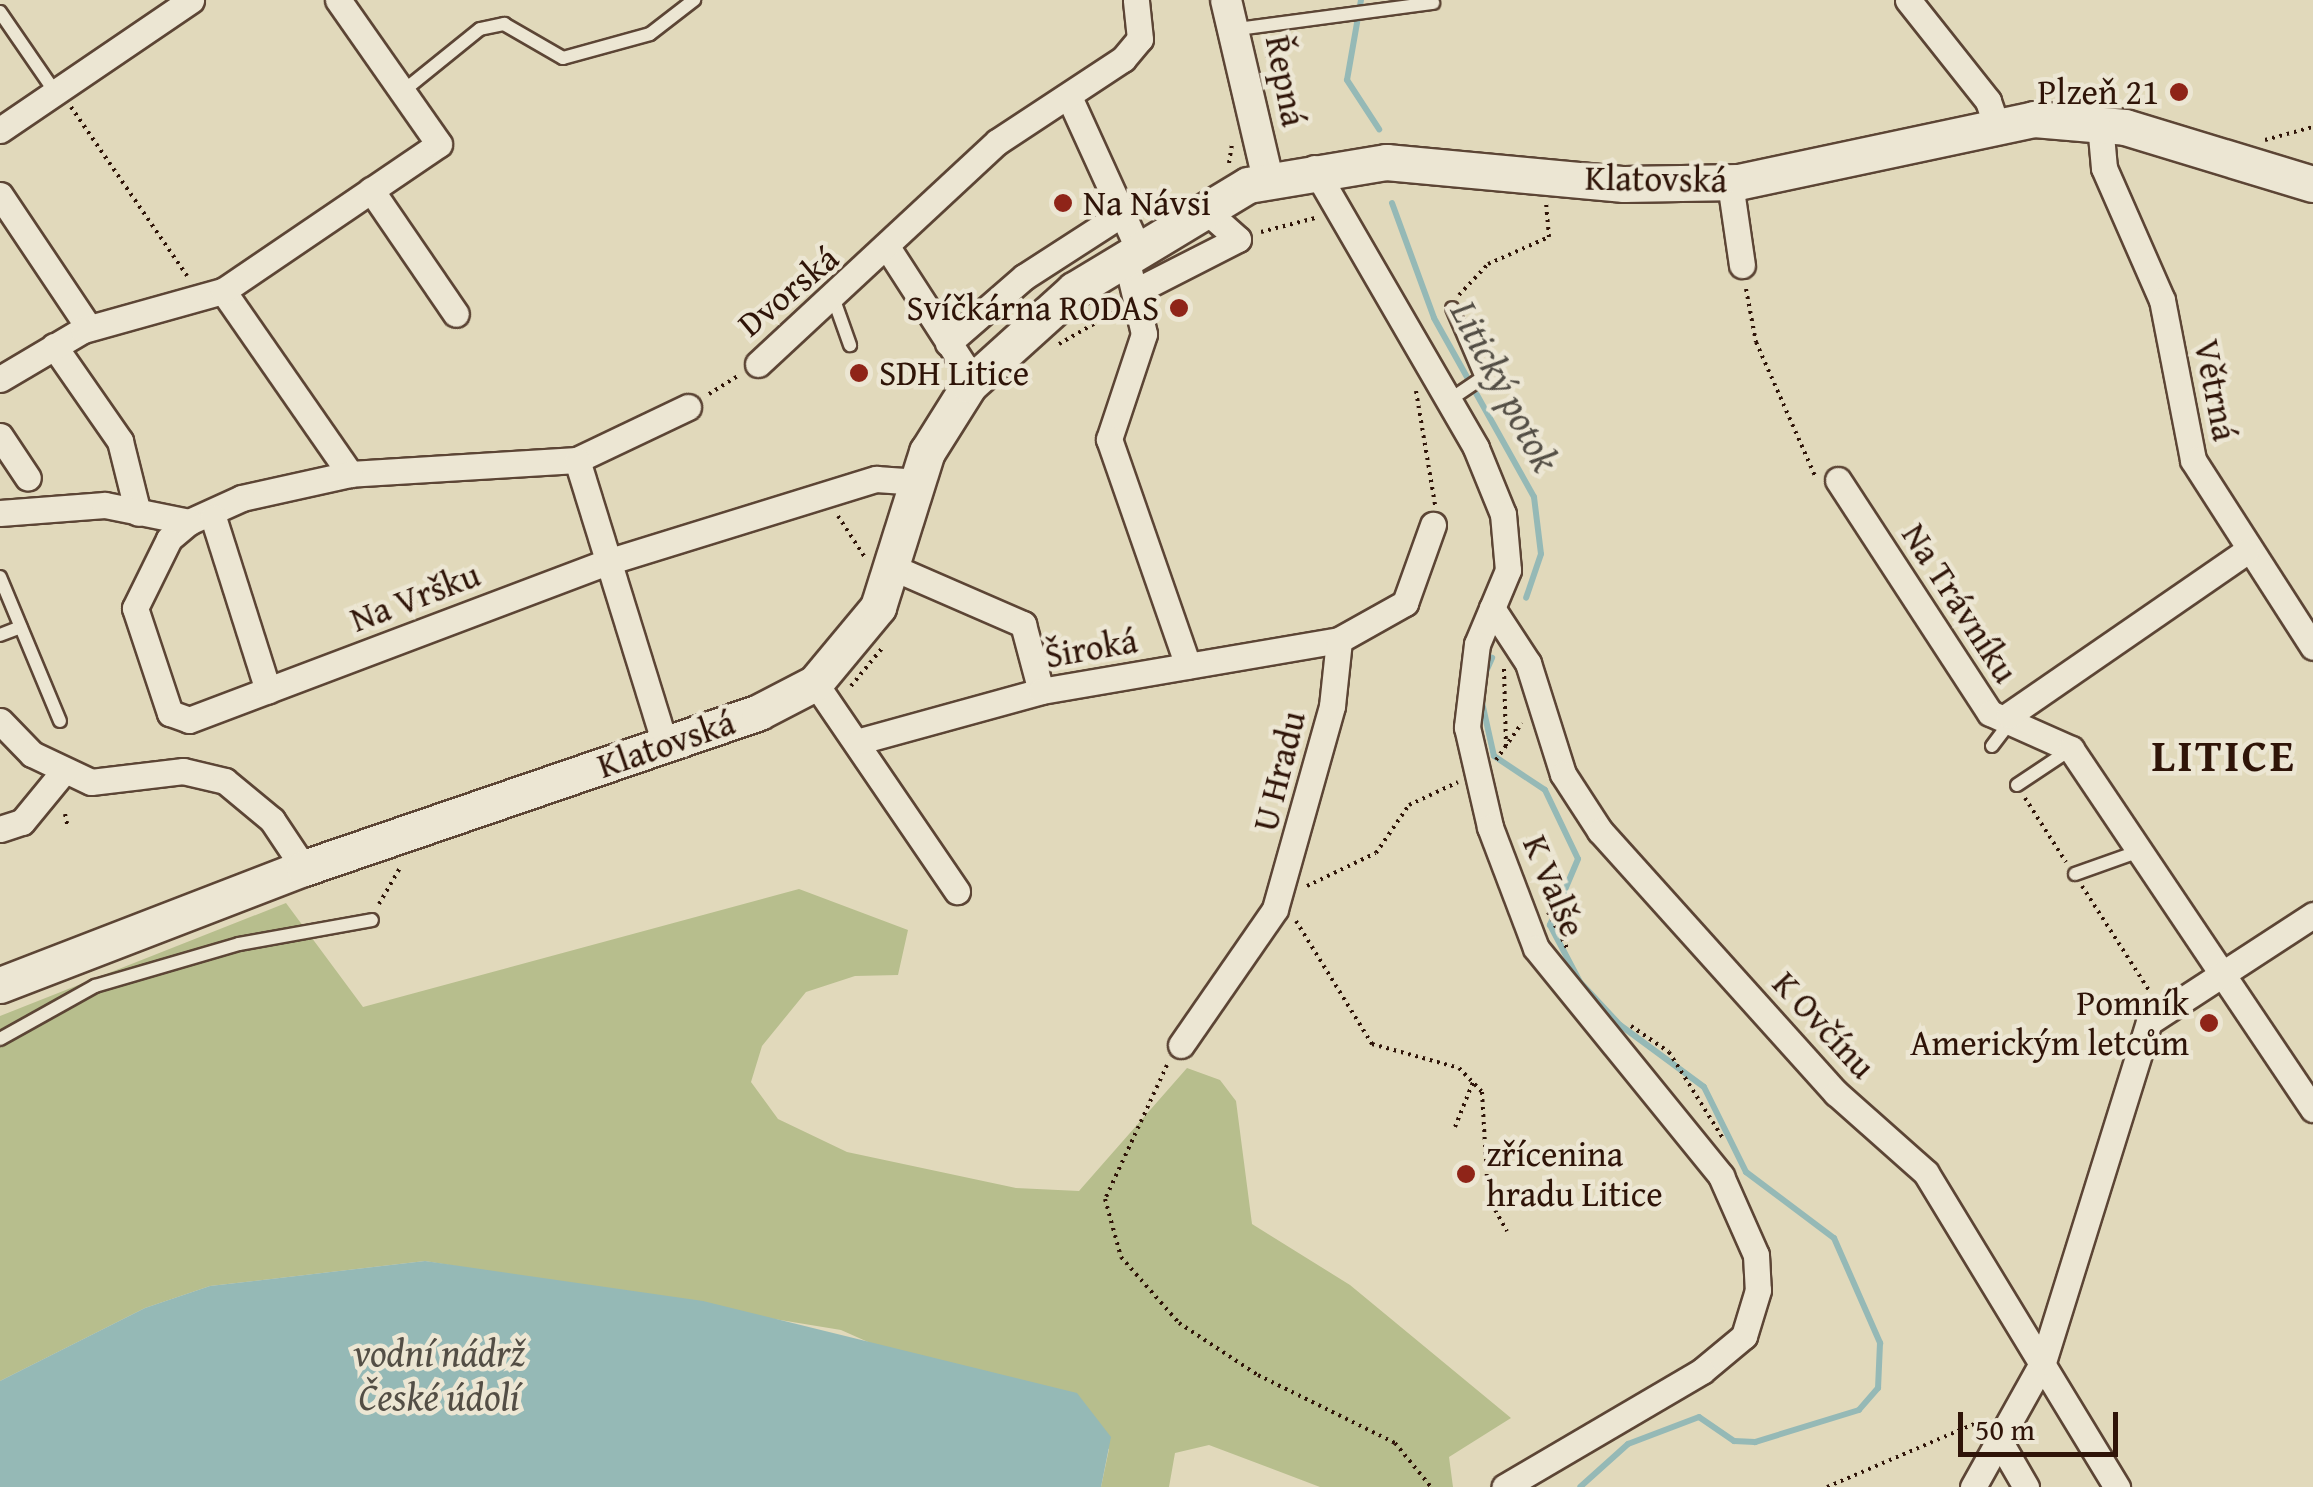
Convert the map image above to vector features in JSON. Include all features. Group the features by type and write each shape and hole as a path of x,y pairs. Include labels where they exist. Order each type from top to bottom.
{"main road":[{"name":"Klatovská","path":"0,985 304,868 664,744 815,682 862,634 939,428 973,380 1132,250 1202,207 1268,178 1314,168 1402,162 1624,184 1730,183 1996,124 2100,124 2313,184"}],"street":[{"path":"0,379 89,328 214,296 439,144 338,0"},
{"name":"Dvorská","path":"758,364 889,250 996,142 1070,99 1140,39 1136,0"},
{"name":"Řepná","path":"1226,0 1247,28 1268,178"},
{"path":"1908,0 1996,124"},
{"path":"0,130 182,2"},
{"path":"1070,99 1123,214 1144,334 1109,438 1188,666"},
{"name":"Větrná","path":"2100,124 2104,168 2162,300 2193,460 2245,552 2313,646"},
{"name":"K Valše","path":"1314,168 1428,367 1456,397 1503,514 1508,570 1477,644 1467,727 1530,931 1721,1176 1748,1224 1758,1290 1744,1336 1702,1371 1534,1476 1504,1487"},
{"path":"1730,183 1742,265"},
{"path":"371,190 456,314"},
{"path":"0,195 89,328"},
{"path":"1138,290 1238,240 1202,207"},
{"path":"948,343 1024,277 1123,214"},
{"path":"889,250 973,380"},
{"path":"214,296 350,474"},
{"path":"54,346 120,441 138,514"},
{"path":"0,513 70,504 201,520 242,498 350,474 577,460 688,407"},
{"path":"0,436 28,478"},
{"path":"577,460 604,563 664,744"},
{"name":"Na Vršku","path":"201,520 169,539 135,608 164,702 189,720 604,563 876,480 918,482"},
{"name":"Na Trávníku","path":"1838,480 1867,540 1952,670 1990,713 2009,714 2071,749 2313,1109"},
{"path":"201,520 268,690"},
{"path":"1339,640 1404,603 1434,525"},
{"path":"2009,714 2245,552"},
{"path":"884,570 1023,624 1041,692"},
{"name":"K Ovčínu","path":"1492,608 1511,632 1562,774 1600,830 1836,1092 1926,1173 2117,1487"},
{"name":"Široká","path":"860,742 1041,692 1339,640"},
{"name":"U Hradu","path":"1177,1050 1284,887 1332,706 1339,640"},
{"path":"815,682 860,742 957,891"},
{"path":"0,721 63,772 124,782 183,770 225,781 272,820 304,868"},
{"path":"0,829 22,822 63,772"},
{"path":"1973,1487 2043,1362 2149,1022 2313,915"},
{"path":"2000,1442 2026,1487"}],"lane":[{"path":"402,92 480,29 504,24 563,58 650,34 694,0"},
{"path":"1247,28 1433,3"},
{"path":"0,12 57,91"},
{"path":"834,300 850,345"},
{"path":"1452,308 1480,383 1456,397"},
{"path":"0,577 60,720"},
{"path":"0,635 21,627"},
{"path":"1992,746 2010,730 2009,714"},
{"path":"2017,786 2071,749"},
{"path":"2074,874 2140,851"},
{"path":"0,1039 95,986 239,944 372,920"}],"path":[{"path":"1247,28 1272,81"},
{"path":"57,91 214,296"},
{"path":"1226,171 1234,128"},
{"path":"1452,308 1488,264 1549,237 1544,197 1564,198"},
{"path":"1238,240 1335,210"},
{"name":"Dvorská","path":"688,407 758,364"},
{"path":"1428,367 1413,376 1432,461 1434,525"},
{"path":"824,496 884,570"},
{"path":"1511,632 1500,693 1505,752 1520,728"},
{"path":"1464,779 1409,805 1365,860 1316,886 1284,887 1300,934 1372,1044 1459,1068 1473,1082 1490,1130 1488,1197 1507,1231"},
{"path":"65,814 68,828"},
{"path":"372,920 412,853"},
{"path":"1544,909 1560,922 1571,958"},
{"path":"1617,1012 1668,1052 1684,1078"},
{"path":"1177,1050 1105,1199 1121,1257 1178,1324 1258,1375 1395,1443 1431,1487"},
{"path":"1455,1128 1473,1082"},
{"path":"1826,1487 1890,1467 1990,1417"}],"green space":[{"path":"799,889 908,930 898,975 855,976 806,992 762,1046 751,1082 778,1119 847,1152 1016,1188 1079,1191 1187,1068 1220,1080 1236,1101 1252,1224 1350,1285 1511,1418 1449,1457 1453,1487 1320,1487 1209,1445 1175,1453 1169,1487 1101,1487 1109,1449 841,1330 425,1261 210,1286 145,1308 0,1381 0,1016 286,903 363,1007"}],"water":[{"name":"vodní nádrž České údolí","path":"425,1261 703,1301 1077,1393 1111,1437 1101,1487 0,1487 0,1381 145,1308 210,1286"}],"waterway":[{"name":"Litický potok","path":"1361,0 1347,80 1379,129"},
{"name":"Litický potok","path":"1392,203 1434,318 1534,497 1541,554 1526,598"},
{"name":"Litický potok","path":"1484,676 1492,658"},
{"name":"Litický potok","path":"1481,698 1494,756 1545,790 1578,859 1550,925 1580,982 1620,1025 1704,1087 1746,1172 1834,1238 1880,1343 1878,1388 1859,1410 1755,1442 1734,1441 1699,1417 1628,1444 1580,1487"}],"place":[{"name":"Plzeň 21","path":"2179,92"},
{"name":"Na Návsi","path":"1063,203"},
{"name":"Svíčkárna RODAS","path":"1179,308"},
{"name":"SDH Litice","path":"859,373"},
{"name":"Pomník Americkým letcům","path":"2209,1023"},
{"name":"zřícenina hradu Litice","path":"1466,1174"}],"district":[{"name":"LITICE","path":"2224,755"}]}
